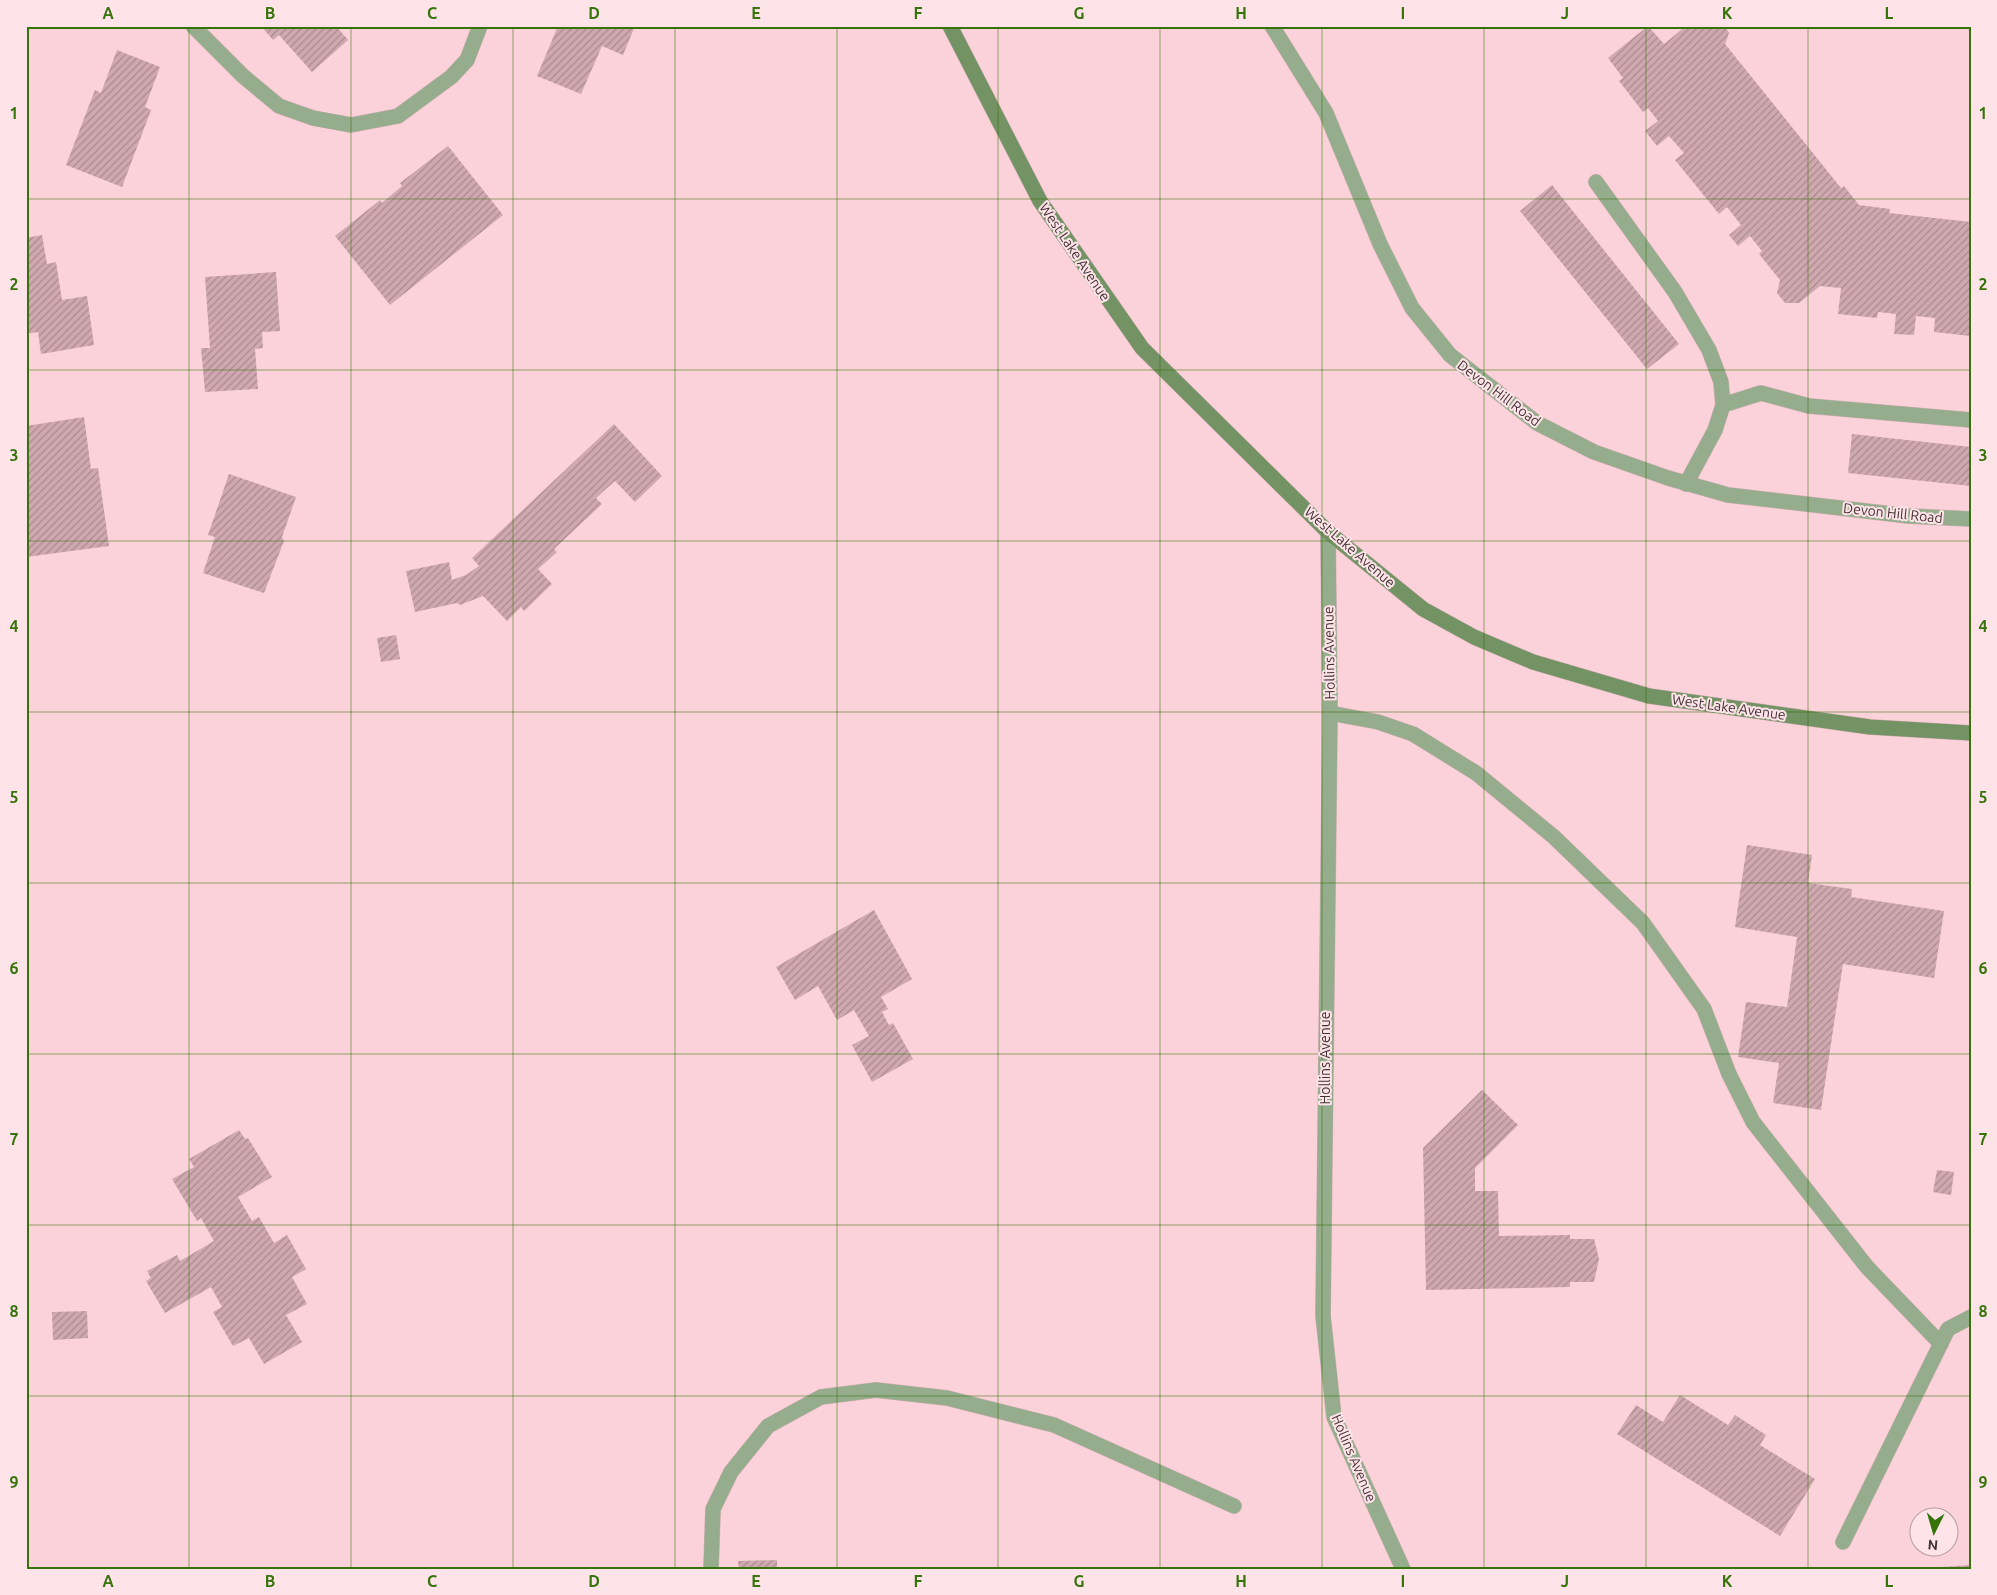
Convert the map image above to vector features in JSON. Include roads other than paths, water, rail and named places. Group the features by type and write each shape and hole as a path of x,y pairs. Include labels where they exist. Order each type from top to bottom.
{"street":[{"path":"193,26 243,76 279,106 313,118 351,125 398,116 452,77 466,60 480,26"},
{"name":"West Lake Avenue","path":"950,26 1040,201 1142,348 1328,532 1423,609 1474,637 1533,662 1649,696 1870,727 1971,733"},
{"name":"Devon Hill Road","path":"1272,26 1326,113 1380,244 1412,308 1450,355 1537,423 1594,452 1686,484 1728,495 1909,516 1971,519"},
{"path":"1596,182 1675,292 1709,350 1721,382 1723,405 1715,430 1686,484"},
{"path":"1723,405 1761,393 1809,406 1971,420"},
{"name":"Hollins Avenue","path":"1328,532 1330,713 1323,1316 1334,1417 1403,1569"},
{"path":"1330,713 1378,722 1413,734 1476,773 1554,837 1643,923 1704,1009 1729,1074 1753,1122 1867,1267 1941,1344"},
{"path":"1843,1542 1948,1329 1971,1317"},
{"path":"711,1569 713,1509 731,1472 768,1426 821,1397 876,1390 947,1398 1054,1425 1234,1506"}]}
